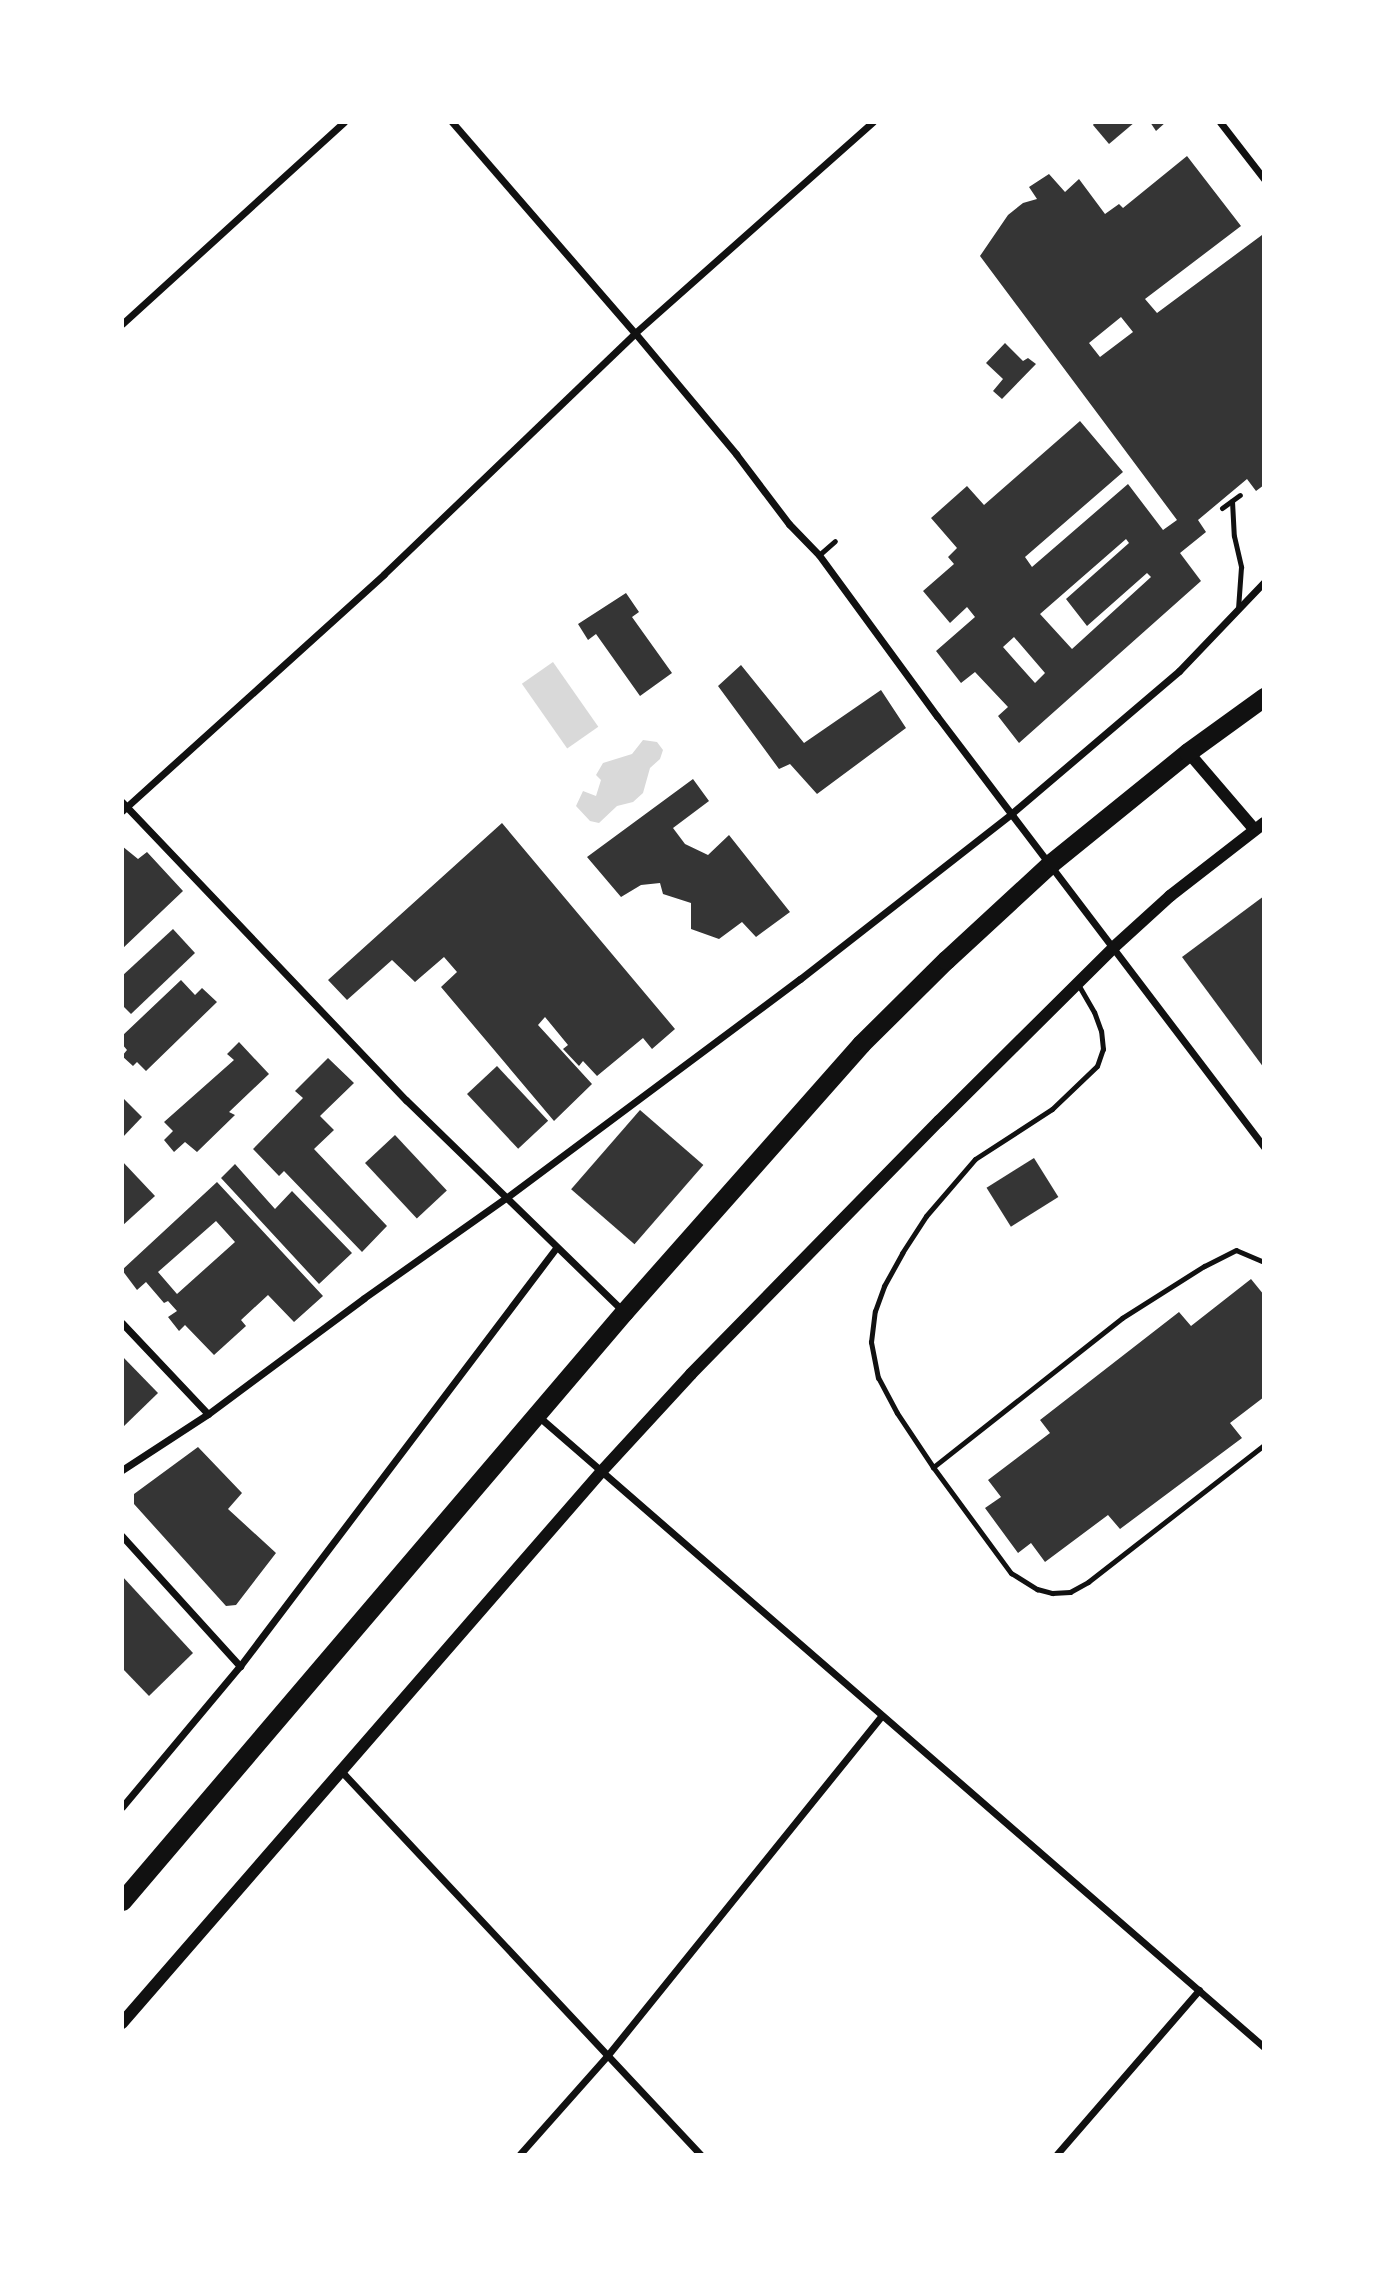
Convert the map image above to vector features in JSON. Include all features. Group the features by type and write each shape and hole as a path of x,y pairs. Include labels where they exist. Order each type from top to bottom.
{"highway":[{"path":"122,1901 624,1312 861,1044 946,960 1051,863 1188,752 1264,696"}],"street":[{"path":"122,324 344,122"},
{"path":"452,122 635,333 736,454 789,524 819,555 1011,814 1051,863 1264,1147"},
{"path":"624,1312 406,1100 124,807 384,574 635,333 873,122"},
{"path":"1220,122 1264,179"},
{"path":"122,1470 208,1414 506,1198 800,979 1011,814 1179,671 1264,582"},
{"path":"122,2023 601,1472 691,1374 1114,947 1170,896 1259,826 1188,752"},
{"path":"122,1807 240,1666 556,1248"},
{"path":"122,1323 208,1414"},
{"path":"536,1415 1264,2048"},
{"path":"122,1536 240,1666"},
{"path":"520,2154 607,2056 881,1717"},
{"path":"342,1772 700,2154"},
{"path":"1057,2154 1199,1990"}],"lane":[{"path":"1222,508 1240,495"},
{"path":"1232,501 1234,536 1241,566 1238,610"},
{"path":"819,555 835,541"},
{"path":"1078,984 1101,1031 1102,1049 1097,1066 1052,1109 975,1159 926,1216 884,1286 875,1311 871,1342 878,1378 897,1413 933,1467 1011,1573 1037,1589 1052,1593 1070,1592 1088,1582 1264,1445"},
{"path":"933,1467 1122,1318 1203,1266 1236,1250 1264,1262"}],"shaded area":[{"path":"553,662 598,727 567,749 522,684"},
{"path":"643,740 657,742 663,750 660,759 650,768 643,793 633,802 617,806 599,823 590,821 576,806 583,791 596,796 601,780 596,775 603,763 632,754"}],"building":[{"path":"1095,122 1135,122 1109,144 1093,125"},
{"path":"1150,122 1166,122 1156,131"},
{"path":"1187,156 1241,226 1145,299 1157,313 1262,235 1264,237 1264,485 1256,491 1247,479 1198,520 1206,532 1180,553 1201,581 1019,743 998,716 1008,707 975,672 961,683 936,651 975,617 967,607 950,623 923,591 954,564 948,557 957,548 931,518 967,486 984,505 1080,421 1123,472 1025,557 1032,567 1128,484 1163,530 1177,520 980,256 1008,215 1023,203 1037,199 1029,187 1049,174 1065,192 1079,179 1105,214 1119,204 1123,208","holes":["1121,317 1133,332 1100,357 1089,343","1126,539 1129,543 1066,599 1087,626 1147,573 1151,577 1072,649 1040,614","1014,637 1045,673 1035,683 1003,647"]},
{"path":"1005,343 1023,361 1028,358 1036,364 1002,399 993,391 1003,379 986,363"},
{"path":"626,593 639,612 632,617 672,673 640,696 596,634 588,640 578,624"},
{"path":"741,665 804,743 881,690 906,728 817,794 790,764 779,769 718,686"},
{"path":"693,779 709,801 673,828 685,844 708,855 729,835 790,912 756,937 742,922 719,939 691,929 691,903 663,894 660,883 641,885 621,897 587,857"},
{"path":"502,823 675,1029 652,1049 643,1038 597,1076 583,1061 579,1066 563,1049 568,1045 545,1017 538,1025 592,1084 554,1121 441,987 457,972 444,957 415,982 392,960 347,1000 328,980"},
{"path":"122,846 138,859 147,852 183,891 122,949"},
{"path":"1264,896 1264,1068 1182,957"},
{"path":"173,929 195,953 131,1014 122,1005 122,976"},
{"path":"181,980 195,995 202,988 217,1002 146,1071 137,1062 133,1066 122,1056 127,1050 122,1044 122,1036"},
{"path":"239,1042 269,1074 229,1112 235,1115 197,1152 185,1142 174,1152 164,1140 173,1131 164,1122 234,1060 227,1054"},
{"path":"328,1058 354,1083 320,1116 334,1130 314,1149 387,1226 362,1252 284,1171 279,1176 253,1149 303,1098 295,1091"},
{"path":"497,1066 548,1121 518,1149 467,1094"},
{"path":"122,1097 142,1117 122,1138"},
{"path":"640,1110 703,1165 635,1244 571,1189"},
{"path":"395,1135 447,1191 417,1219 365,1163"},
{"path":"1034,1158 1058,1197 1011,1227 987,1188"},
{"path":"122,1161 155,1196 122,1226"},
{"path":"235,1164 275,1209 292,1191 352,1253 319,1284 221,1178"},
{"path":"217,1182 323,1296 294,1322 268,1295 241,1320 246,1326 214,1355 185,1325 179,1331 168,1317 177,1311 168,1301 164,1303 146,1282 137,1290 122,1270","holes":["216,1221 235,1242 177,1294 158,1272"]},
{"path":"1251,1279 1264,1295 1264,1397 1230,1423 1242,1438 1120,1529 1108,1515 1045,1562 1031,1543 1018,1553 985,1508 1001,1497 988,1480 1050,1433 1040,1420 1179,1312 1191,1326"},
{"path":"122,1356 158,1393 122,1428"},
{"path":"198,1447 242,1493 228,1509 276,1553 236,1605 226,1606 134,1504 134,1494"},
{"path":"122,1576 193,1653 149,1696 122,1668"}]}
